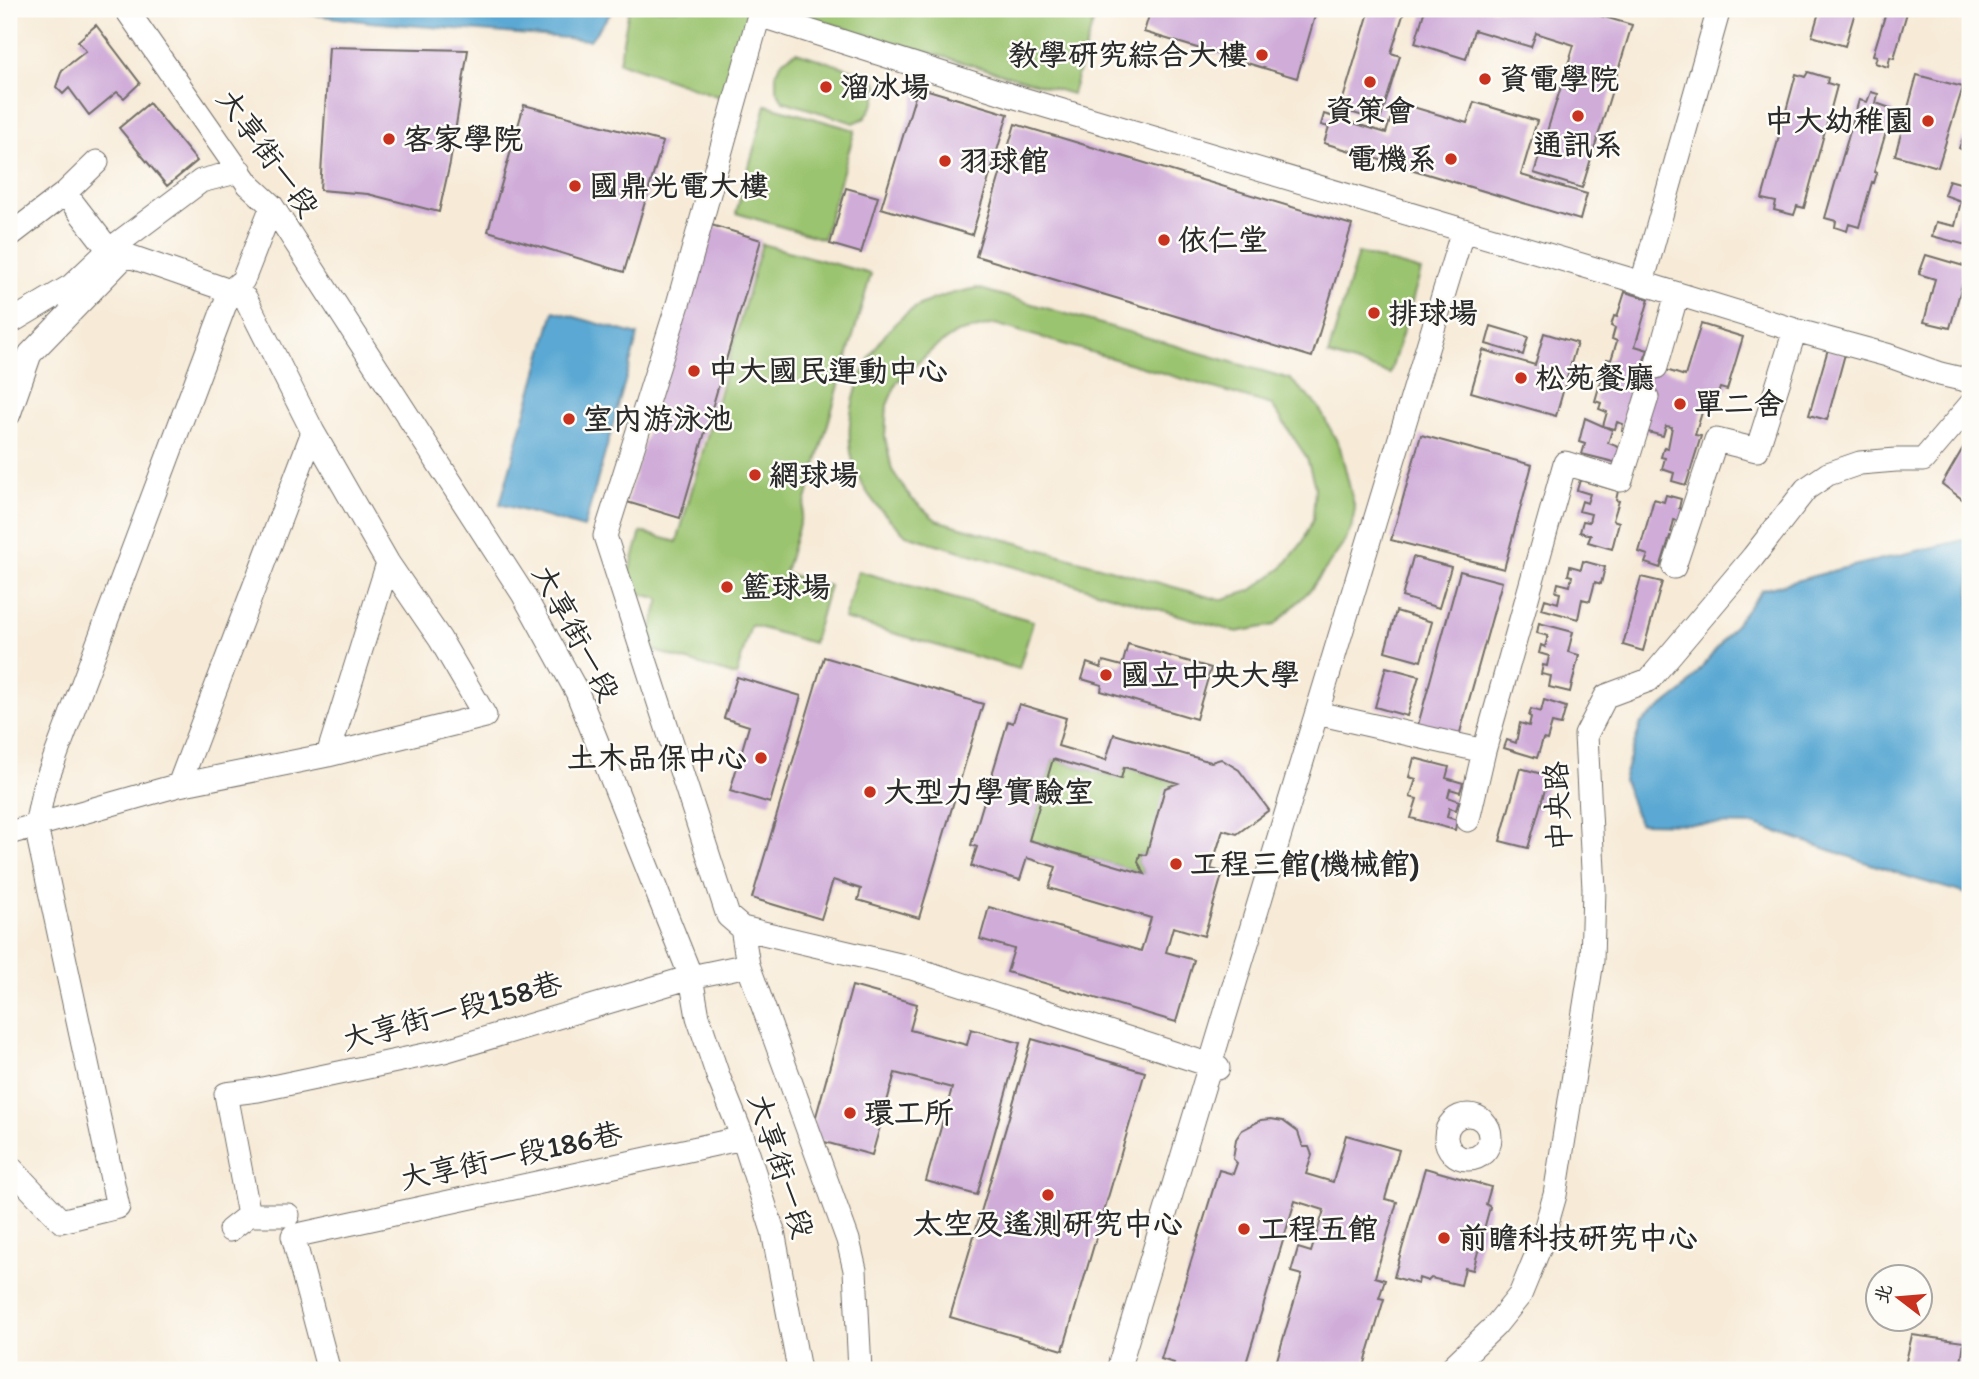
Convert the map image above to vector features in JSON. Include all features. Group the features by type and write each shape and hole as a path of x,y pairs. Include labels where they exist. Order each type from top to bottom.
{"street":[{"name":"大享街一段","path":"126,9 248,184 272,206 523,594 570,680 691,977 698,1017 743,1138 773,1231 799,1370"},
{"path":"1642,283 1719,9"},
{"path":"1214,1067 912,968 742,929 728,916 604,536 678,303 760,12 1019,99 1970,381"},
{"path":"9,236 65,193 97,162"},
{"path":"9,323 71,286 109,250 201,181 240,171"},
{"path":"65,193 109,250"},
{"path":"9,1166 61,1221 118,1207 36,826 44,787 230,291 243,280 272,206"},
{"path":"1118,1370 1214,1067 1317,713 1463,230"},
{"path":"9,414 30,354 126,255 246,299 313,432 388,563 440,639 485,716 328,755 179,785 9,834"},
{"path":"1656,367 1677,294"},
{"path":"1674,567 1716,440 1757,450 1795,330"},
{"path":"1468,820 1484,751 1565,463 1621,480 1647,397"},
{"name":"中央路","path":"1449,1370 1495,1326 1520,1295 1541,1244 1555,1195 1592,961 1594,889 1586,735 1606,696 1649,680 1754,557 1806,489 1828,474 1860,463 1923,460 1970,405"},
{"path":"179,785 313,432"},
{"path":"328,755 388,563"},
{"path":"1317,713 1484,751"},
{"path":"742,929 748,965 848,1240 855,1270 860,1370"},
{"name":"大享街一段158巷","path":"249,1215 226,1094 258,1090 444,1051 691,977 748,965"},
{"name":"大享街一段186巷","path":"249,1215 290,1225 743,1138"},
{"path":"230,1230 249,1215"},
{"path":"290,1225 328,1368"}],"green space":[{"path":"629,9 761,9 734,102 619,62"},
{"path":"779,9 1097,9 1072,94"},
{"name":"溜冰場","path":"796,52 872,76 878,85 875,102 865,118 854,123 783,101 776,89 776,72 783,60"},
{"path":"766,105 855,130 823,239 736,213"},
{"path":"762,244 871,274 785,573 829,586 813,643 751,625 736,676 646,648 660,599 624,589 641,532 677,542"},
{"name":"排球場","path":"1358,253 1421,271 1390,374 1328,355"},
{"path":"977,288 1290,379 1318,406 1340,447 1355,509 1351,529 1342,546 1311,589 1275,625 1236,632 906,535 883,513 859,478 850,446 850,423 861,376 886,334 902,318 927,302","holes":["995,324 1272,405 1307,458 1315,487 1313,519 1303,542 1282,568 1250,591 1220,600 936,520 910,497 892,470 885,437 887,405 897,382 934,348 957,333"]},
{"name":"籃球場","path":"858,571 1033,621 1019,669 844,619"},
{"path":"1053,759 1120,779 1124,767 1178,783 1146,855 1140,854 1138,862 1145,874 1029,840"}],"water":[{"path":"296,9 614,9 590,40 370,22 299,13"},
{"name":"室內游泳池","path":"554,311 638,335 584,528 500,504"},
{"path":"1963,540 1970,546 1970,895 1756,825 1639,823 1623,780 1641,723 1685,689 1762,590"}],"building":[{"name":"教學研究綜合大樓","path":"1151,9 1317,9 1297,78 1144,32"},
{"name":"資策會","path":"1370,9 1405,9 1391,53 1400,56 1380,121 1340,109"},
{"name":"通訊系","path":"1425,9 1577,9 1632,25 1582,188 1534,173 1574,45 1536,33 1531,47 1474,30 1466,59 1415,43"},
{"path":"1820,9 1856,9 1845,46 1812,36"},
{"path":"1887,9 1908,9 1894,58 1890,57 1888,67 1875,63 1877,56 1873,55"},
{"path":"96,25 140,83 124,98 117,92 89,115 69,88 63,94 56,87 62,70 86,51 78,41"},
{"name":"客家學院","path":"329,47 468,50 450,163 439,212 368,194 320,190"},
{"path":"1808,72 1828,78 1827,83 1837,86 1804,208 1797,206 1794,215 1774,210 1776,202 1762,199 1796,74 1805,77"},
{"name":"中大幼稚園","path":"1917,75 1963,87 1938,167 1895,155"},
{"name":"羽球館","path":"918,87 1008,114 972,235 881,208"},
{"path":"1871,92 1878,94 1876,103 1893,109 1874,172 1877,173 1859,227 1849,224 1847,231 1835,227 1836,221 1825,218 1859,100 1867,102"},
{"name":"電機系","path":"1396,102 1467,123 1474,102 1537,121 1521,175 1587,194 1580,220 1324,143 1329,127 1321,125 1324,114 1386,133"},
{"path":"149,103 197,161 167,186 119,128"},
{"name":"國鼎光電大樓","path":"524,105 663,142 624,272 488,231"},
{"name":"依仁堂","path":"1015,124 1352,225 1312,357 976,256"},
{"path":"1970,136 1970,163 1965,151 1959,148 1963,138"},
{"path":"1949,180 1970,186 1970,246 1932,236 1936,222 1955,226 1961,201 1944,195"},
{"path":"846,188 878,197 861,253 830,244"},
{"name":"中大國民運動中心","path":"708,224 761,240 680,518 627,502"},
{"path":"1926,255 1967,267 1950,328 1924,322 1935,279 1919,274"},
{"path":"1625,292 1649,299 1635,346 1648,350 1644,360 1648,361 1647,364 1685,376 1701,324 1743,337 1727,390 1720,388 1714,405 1705,403 1695,435 1701,436 1686,485 1672,481 1674,473 1662,469 1665,458 1661,457 1664,447 1668,448 1672,427 1666,426 1663,436 1648,432 1622,431 1623,424 1617,422 1615,429 1603,426 1607,412 1599,409 1601,403 1595,401 1607,359 1611,360 1617,341 1612,339 1615,328 1611,326 1614,316 1617,317"},
{"path":"1491,326 1528,337 1523,355 1486,344"},
{"name":"松苑餐廳","path":"1544,333 1577,343 1556,416 1471,392 1483,350 1535,365"},
{"path":"1828,349 1845,354 1827,420 1809,415"},
{"path":"1585,418 1612,430 1608,443 1626,450 1622,464 1582,454 1585,444 1579,442"},
{"path":"1421,435 1532,465 1504,569 1391,540"},
{"path":"1970,436 1970,505 1942,484"},
{"path":"1580,480 1618,491 1616,500 1619,501 1613,520 1619,522 1612,549 1588,542 1591,535 1580,532 1583,521 1589,522 1591,514 1579,511 1582,501 1587,503 1590,494 1577,490"},
{"path":"1666,495 1681,499 1679,508 1690,511 1687,523 1674,520 1671,532 1677,534 1675,538 1670,536 1660,568 1645,563 1648,555 1639,552 1654,499 1664,502"},
{"path":"1413,557 1451,567 1439,608 1402,597"},
{"path":"1583,561 1605,567 1601,584 1595,582 1590,601 1582,599 1578,619 1542,609 1545,599 1558,603 1558,583 1570,586 1570,566 1581,569"},
{"path":"1460,571 1502,582 1459,736 1418,725"},
{"path":"1641,577 1662,582 1643,651 1623,645"},
{"path":"1396,611 1432,622 1421,661 1385,651"},
{"path":"1539,623 1573,632 1568,652 1579,655 1570,692 1549,687 1551,676 1541,674 1543,665 1547,666 1549,656 1539,653 1541,645 1545,647 1548,636 1537,633"},
{"path":"1128,644 1211,668 1196,719 1101,691 1102,685 1082,679 1087,663 1101,668 1103,661 1122,666"},
{"name":"大型力學實驗室","path":"824,657 983,704 919,918 858,900 861,889 833,880 821,919 752,898"},
{"path":"1386,667 1419,676 1407,716 1375,707"},
{"name":"土木品保中心","path":"737,677 801,696 770,803 730,791 749,726 724,718"},
{"path":"1544,700 1566,707 1561,725 1552,723 1547,740 1543,739 1537,758 1504,748 1507,740 1516,743 1520,723 1529,726 1531,709 1541,712"},
{"name":"工程三館(機械館)","path":"1019,704 1066,718 1058,746 1106,760 1114,734 1211,762 1221,759 1239,770 1269,810 1237,834 1223,830 1211,869 1223,872 1204,936 1173,927 1166,952 1194,960 1176,1022 1007,972 1014,949 980,939 989,907 1141,951 1151,918 1049,888 1056,867 1027,858 1020,880 971,866 977,847 971,845 1008,721 1013,723","holes":["1053,759 1121,779 1124,767 1178,783 1165,788 1146,855 1140,854 1138,862 1145,874 1029,840"]},
{"path":"1414,758 1449,767 1446,778 1463,783 1460,792 1450,789 1448,797 1459,801 1456,810 1449,808 1447,817 1457,820 1455,830 1411,818 1417,799 1410,797 1416,779 1409,777"},
{"path":"1520,768 1549,776 1528,848 1500,841"},
{"name":"環工所","path":"852,986 917,1004 910,1030 967,1045 971,1029 1020,1043 977,1195 926,1181 952,1088 895,1073 872,1155 810,1138"},
{"name":"太空及遙測研究中心","path":"1032,1039 1145,1072 1063,1350 950,1317"},
{"name":"工程五館","path":"1261,1120 1283,1121 1298,1132 1303,1147 1309,1147 1312,1155 1306,1174 1333,1182 1346,1135 1399,1150 1385,1199 1397,1202 1375,1277 1385,1280 1379,1298 1384,1299 1363,1370 1274,1370 1302,1275 1291,1272 1298,1248 1311,1252 1324,1210 1295,1201 1244,1370 1171,1370 1174,1363 1161,1359 1219,1170 1233,1174 1237,1163 1233,1159 1236,1139 1242,1130"},
{"name":"前瞻科技研究中心","path":"1425,1168 1491,1187 1486,1204 1490,1207 1473,1270 1465,1268 1461,1285 1431,1278 1428,1281 1419,1278 1418,1284 1394,1277"},
{"path":"1970,1198 1970,1233 1967,1234 1964,1228 1963,1199"},
{"path":"1912,1335 1964,1342 1960,1370 1904,1370"}],"place":[{"name":"教學研究綜合大樓","path":"1262,55"},
{"name":"資電學院","path":"1485,79"},
{"name":"資策會","path":"1370,82"},
{"name":"溜冰場","path":"826,87"},
{"name":"通訊系","path":"1578,116"},
{"name":"中大幼稚園","path":"1928,121"},
{"name":"客家學院","path":"389,139"},
{"name":"電機系","path":"1451,159"},
{"name":"羽球館","path":"945,161"},
{"name":"國鼎光電大樓","path":"575,186"},
{"name":"依仁堂","path":"1164,240"},
{"name":"排球場","path":"1374,313"},
{"name":"中大國民運動中心","path":"694,371"},
{"name":"松苑餐廳","path":"1521,378"},
{"name":"單二舍","path":"1680,404"},
{"name":"室內游泳池","path":"569,419"},
{"name":"網球場","path":"755,475"},
{"name":"籃球場","path":"727,587"},
{"name":"國立中央大學","path":"1106,675"},
{"name":"土木品保中心","path":"761,758"},
{"name":"大型力學實驗室","path":"870,792"},
{"name":"工程三館(機械館)","path":"1176,864"},
{"name":"環工所","path":"850,1113"},
{"name":"太空及遙測研究中心","path":"1048,1195"},
{"name":"工程五館","path":"1244,1229"},
{"name":"前瞻科技研究中心","path":"1444,1238"}]}
